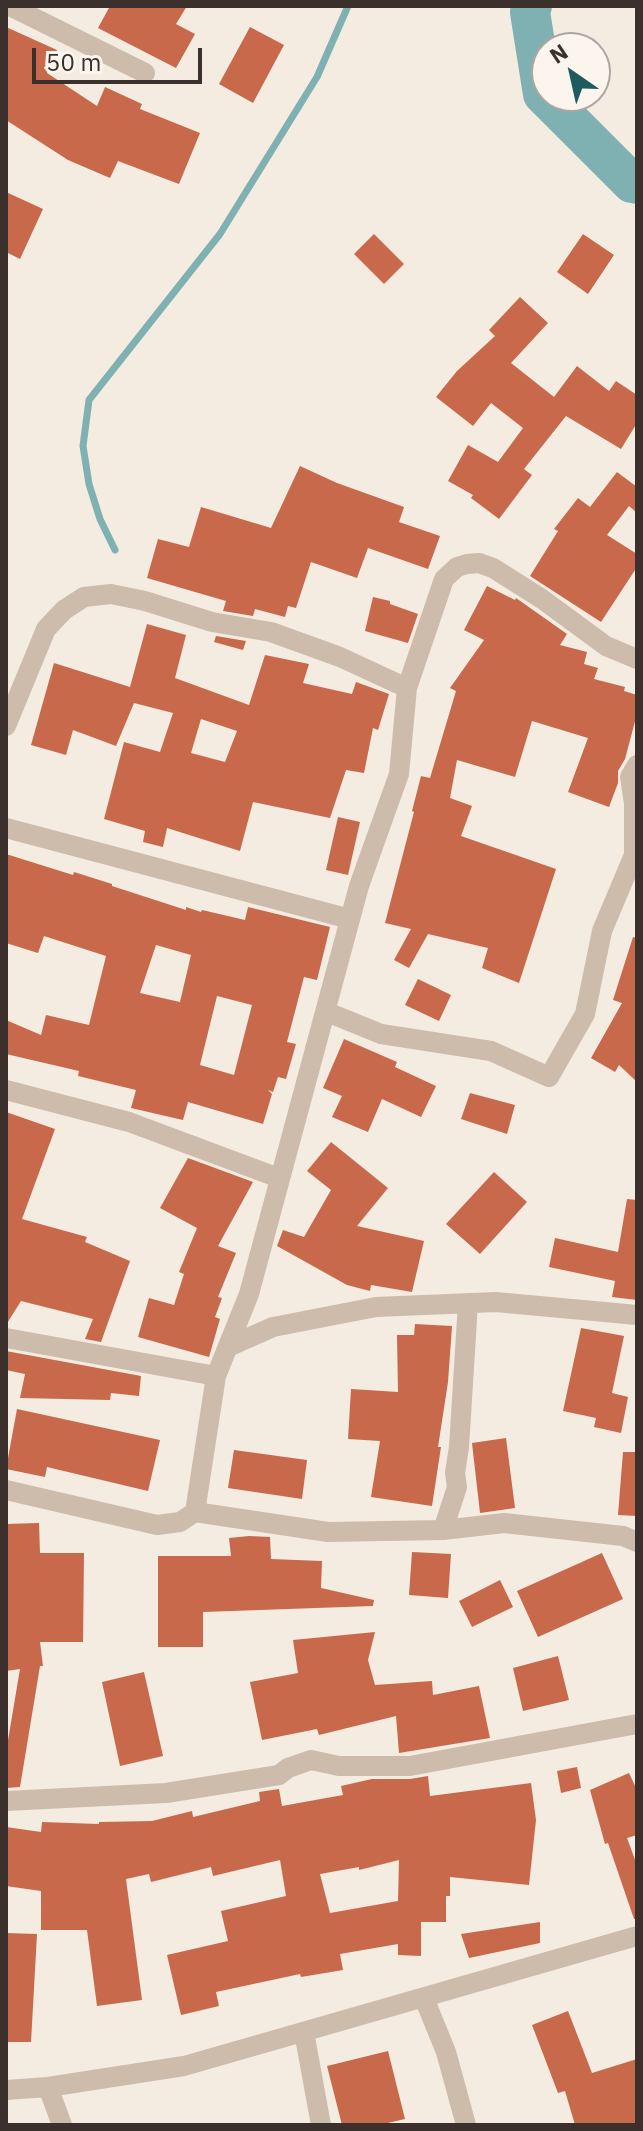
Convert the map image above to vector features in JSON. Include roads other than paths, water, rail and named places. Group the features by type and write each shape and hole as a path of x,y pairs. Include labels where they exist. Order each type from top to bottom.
{"street":[{"path":"10,6 145,73"},
{"path":"195,1512 216,1376 249,1294 350,919 399,774 407,688 444,579 457,567 467,564 479,563 493,568 606,646 637,659"},
{"path":"6,726 46,629 64,610 84,597 111,594 212,622 271,632 340,657 407,688"},
{"path":"327,1012 381,1034 491,1051 549,1077 585,1014 602,931 634,855 634,803 630,777 637,765"},
{"path":"6,828 350,919"},
{"path":"6,1090 129,1122 279,1178"},
{"path":"230,1346 273,1327 376,1307 496,1302 637,1315"},
{"path":"443,1530 457,1487 455,1473 468,1303"},
{"path":"6,1338 216,1376"},
{"path":"6,1490 157,1525 180,1522 195,1512 328,1532 443,1530 504,1523 623,1536 637,1542"},
{"path":"6,1801 166,1793 279,1775 288,1768 311,1760 339,1766 410,1766 637,1724"},
{"path":"6,2090 48,2087 184,2066 637,1936"},
{"path":"424,1998 446,2052 466,2125"},
{"path":"304,2032 321,2125"},
{"path":"48,2087 62,2125"}],"waterway":[{"path":"115,550 100,519 89,484 83,446 89,400 220,234 317,77 348,6"},
{"path":"532,6 530,12 543,94 632,183 637,184"}]}
